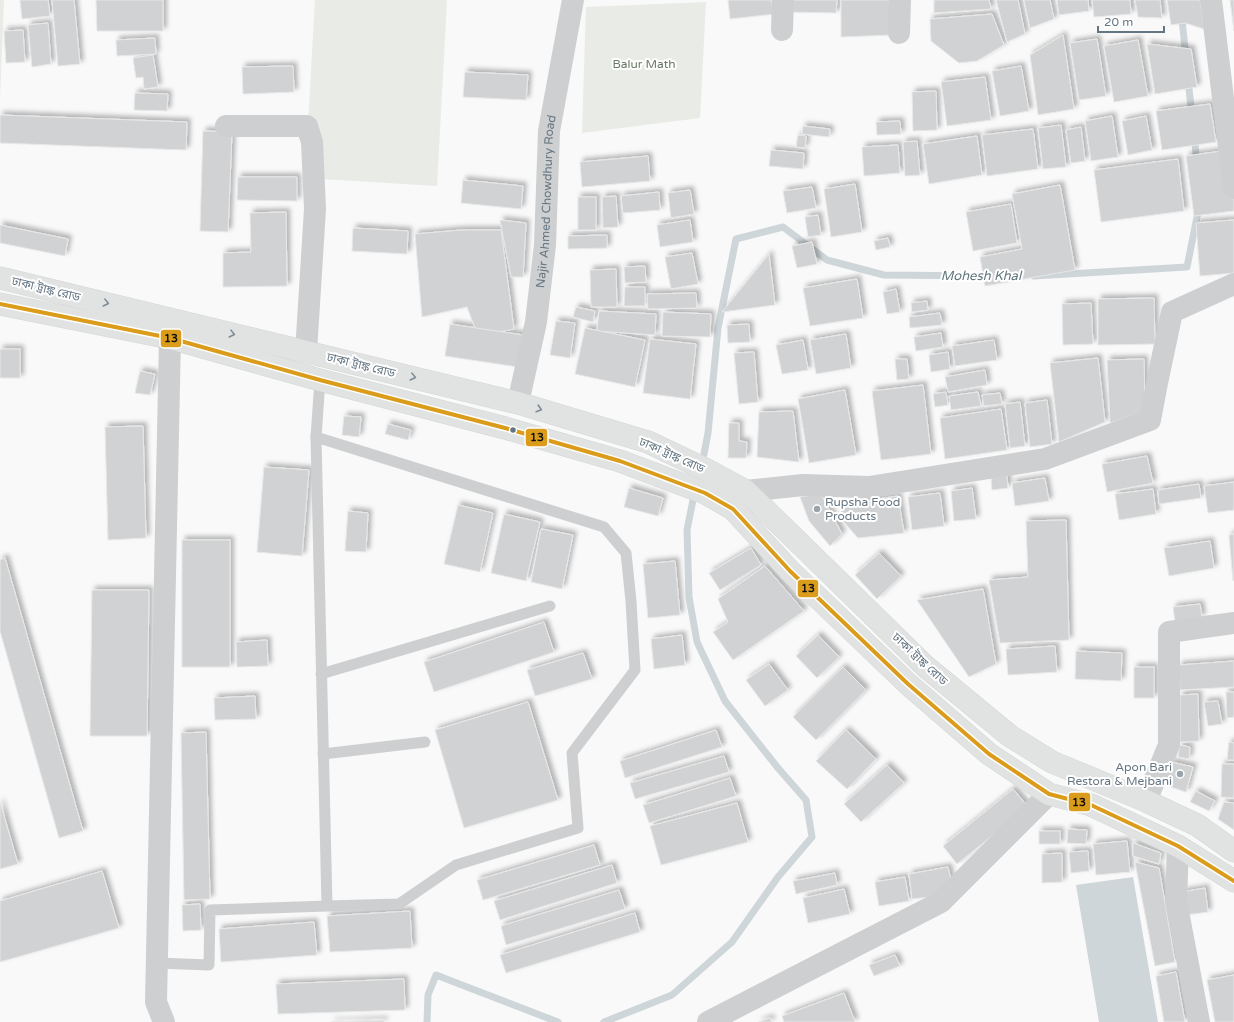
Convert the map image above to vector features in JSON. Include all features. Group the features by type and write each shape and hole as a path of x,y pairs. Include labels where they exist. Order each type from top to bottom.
{"main road":[{"name":"ঢাকা ট্রাঙ্ক রোড","path":"0,278 518,402 648,442 709,471 746,491 925,666 1010,736 1052,762 1146,801 1197,825 1234,852"},
{"path":"0,304 170,338 320,380 506,428 620,461 705,492 733,510 790,571 908,684 989,754 1049,794 1092,805 1178,846 1234,881"}],"street":[{"name":"Najir Ahmed Chowdhury Road","path":"518,402 536,322 545,246 549,131 573,0"},
{"path":"782,30 783,0"},
{"path":"899,33 900,0"},
{"path":"1211,0 1234,188"},
{"path":"226,126 307,126"},
{"path":"251,126 307,126"},
{"path":"306,352 315,209 312,142 307,126"},
{"path":"746,491 803,485 869,486 1045,459 1150,420 1172,312 1234,284"},
{"path":"164,1022 156,1002 170,338"},
{"path":"1146,801 1169,745 1169,632 1234,623"},
{"path":"708,1022 941,902 1049,794"},
{"path":"1178,846 1176,901 1199,1022"}],"lane":[{"path":"320,380 316,437 327,906"},
{"path":"157,963 208,965 210,910 399,904 456,865 578,828 572,753 635,670 631,601 626,553 604,527 316,437"},
{"path":"321,674 550,606"},
{"path":"323,754 425,742"}],"green space":[{"path":"0,0 4,0 0,99"},
{"path":"315,0 447,0 437,186 305,178"},
{"name":"Balur Math","path":"706,2 700,118 582,133 586,7"}],"shaded area":[{"path":"1133,877 1158,1022 1099,1022 1076,885"}],"building":[{"path":"20,0 48,0 50,16 22,19"},
{"path":"52,0 74,0 80,64 58,66"},
{"path":"96,0 163,0 163,31 97,31"},
{"path":"728,0 771,0 775,14 730,19"},
{"path":"787,0 837,0 836,13 786,12"},
{"path":"841,0 893,0 892,35 841,37"},
{"path":"934,0 989,0 991,9 934,13"},
{"path":"996,0 1018,0 1025,34 1007,42"},
{"path":"1024,0 1050,0 1054,19 1030,28"},
{"path":"1057,0 1088,0 1089,11 1059,15"},
{"path":"1092,0 1130,0 1131,14 1094,17"},
{"path":"1135,0 1160,0 1162,18 1138,17"},
{"path":"1167,0 1200,0 1204,29 1185,23 1171,25"},
{"path":"1230,0 1234,0 1234,31"},
{"path":"992,14 1004,45 977,61 959,63 931,41 930,19"},
{"path":"48,23 51,64 32,67 28,25"},
{"path":"23,30 25,62 6,63 4,31"},
{"path":"1063,35 1074,109 1038,115 1030,55"},
{"path":"155,38 156,54 117,56 116,40"},
{"path":"1097,39 1106,96 1079,100 1070,43"},
{"path":"1138,40 1148,96 1114,102 1104,46"},
{"path":"1147,44 1191,49 1197,87 1155,94"},
{"path":"153,55 158,87 144,89 143,77 136,78 133,58"},
{"path":"293,66 294,92 243,94 242,67"},
{"path":"1021,66 1029,111 1000,116 992,71"},
{"path":"465,72 528,75 526,100 463,97"},
{"path":"985,77 991,120 947,126 941,82"},
{"path":"936,91 937,130 913,131 912,92"},
{"path":"135,93 168,94 167,111 134,110"},
{"path":"1210,104 1216,142 1162,150 1156,111"},
{"path":"0,115 187,122 186,150 0,143"},
{"path":"1112,116 1118,157 1091,161 1085,121"},
{"path":"1146,116 1152,150 1128,155 1122,121"},
{"path":"900,121 901,134 877,135 876,122"},
{"path":"1061,125 1066,167 1043,169 1038,128"},
{"path":"803,126 830,129 829,137 802,134"},
{"path":"1081,127 1085,161 1071,163 1066,130"},
{"path":"1033,129 1038,169 987,176 982,135"},
{"path":"203,131 232,132 228,232 200,231"},
{"path":"798,135 806,136 805,148 796,147"},
{"path":"977,136 982,175 929,184 923,144"},
{"path":"917,141 920,175 905,176 903,142"},
{"path":"898,145 900,173 864,176 862,147"},
{"path":"771,150 804,153 803,169 769,166"},
{"path":"1229,150 1234,192 1234,211 1194,216 1186,156"},
{"path":"648,156 650,181 582,187 580,162"},
{"path":"1178,159 1184,211 1101,222 1094,170"},
{"path":"238,177 297,177 297,201 237,200"},
{"path":"463,180 523,186 521,209 461,203"},
{"path":"855,184 862,232 831,237 824,189"},
{"path":"1060,185 1075,270 985,286 980,257 1022,249 1012,194"},
{"path":"812,187 816,208 787,213 783,191"},
{"path":"690,190 694,214 671,218 668,193"},
{"path":"659,192 660,210 623,213 621,196"},
{"path":"616,196 618,227 603,228 602,197"},
{"path":"578,197 596,197 596,230 578,230"},
{"path":"1011,204 1017,243 973,251 966,212"},
{"path":"286,212 287,286 223,287 223,253 251,252 250,213"},
{"path":"818,215 821,235 808,237 805,217"},
{"path":"500,220 526,223 523,277 511,277"},
{"path":"690,220 693,242 660,247 657,225"},
{"path":"1234,220 1234,273 1200,276 1196,223"},
{"path":"0,225 68,239 65,256 0,243"},
{"path":"353,228 408,231 407,254 352,251"},
{"path":"462,230 501,230 514,329 478,336 467,307 422,317 415,234"},
{"path":"607,235 607,248 568,249 568,236"},
{"path":"888,238 890,247 876,250 874,241"},
{"path":"812,242 817,264 797,268 792,246"},
{"path":"692,253 698,284 671,289 665,257"},
{"path":"769,254 775,305 722,312"},
{"path":"645,266 646,282 625,283 624,267"},
{"path":"616,269 617,307 591,307 590,270"},
{"path":"857,279 863,318 810,326 803,288"},
{"path":"625,287 645,287 645,306 624,306"},
{"path":"896,289 900,312 887,314 883,292"},
{"path":"696,293 697,308 648,309 647,294"},
{"path":"1154,298 1155,344 1098,345 1098,299"},
{"path":"927,301 928,310 912,312 911,303"},
{"path":"1091,303 1093,344 1063,345 1062,304"},
{"path":"576,307 595,311 593,322 573,317"},
{"path":"599,311 656,314 655,335 597,331"},
{"path":"663,312 711,314 710,337 662,336"},
{"path":"940,313 942,325 910,328 909,317"},
{"path":"556,321 575,323 570,358 550,355"},
{"path":"450,324 523,335 518,367 445,356"},
{"path":"749,324 750,342 728,343 727,325"},
{"path":"585,328 645,340 635,387 575,374"},
{"path":"941,333 943,347 916,351 914,337"},
{"path":"846,334 851,368 816,374 810,340"},
{"path":"650,339 696,344 690,399 643,393"},
{"path":"803,340 808,370 782,374 776,345"},
{"path":"994,340 997,360 955,366 952,346"},
{"path":"0,349 20,349 20,378 0,378"},
{"path":"754,352 758,402 739,404 734,353"},
{"path":"948,352 950,369 931,372 929,355"},
{"path":"1098,358 1105,422 1059,442 1050,363"},
{"path":"895,359 907,359 909,379 897,380"},
{"path":"1144,359 1145,411 1110,423 1107,360"},
{"path":"985,370 987,385 948,392 945,377"},
{"path":"140,371 155,374 150,395 135,393"},
{"path":"923,385 931,454 881,460 872,391"},
{"path":"845,390 856,455 809,463 798,399"},
{"path":"946,392 948,405 935,407 933,394"},
{"path":"978,392 981,406 951,410 949,396"},
{"path":"1000,393 1002,404 984,406 982,395"},
{"path":"1047,400 1052,444 1030,447 1025,403"},
{"path":"1020,402 1025,446 1010,448 1005,404"},
{"path":"1001,409 1007,450 945,459 940,418"},
{"path":"793,411 799,462 757,457 759,412"},
{"path":"344,416 361,417 359,437 342,435"},
{"path":"729,423 739,423 739,441 747,442 746,458 728,458"},
{"path":"388,424 411,430 408,440 385,434"},
{"path":"143,426 146,538 108,540 105,427"},
{"path":"1147,456 1153,483 1107,492 1102,464"},
{"path":"264,467 309,470 302,556 257,552"},
{"path":"1007,476 1008,488 992,490 991,478"},
{"path":"1045,478 1049,501 1015,506 1012,483"},
{"path":"1234,482 1234,510 1208,513 1204,486"},
{"path":"1199,484 1201,498 1159,504 1158,490"},
{"path":"629,488 663,498 658,516 624,507"},
{"path":"972,488 976,519 954,521 951,491"},
{"path":"1153,489 1156,514 1119,520 1115,494"},
{"path":"940,493 944,526 912,530 908,497"},
{"name":"Rupsha Food Products","path":"821,494 842,534 830,546 809,521 800,497"},
{"path":"898,496 904,533 858,538 843,521 840,505"},
{"path":"458,505 493,513 480,572 444,564"},
{"path":"348,511 368,513 366,552 345,551"},
{"path":"504,514 540,522 526,581 491,573"},
{"path":"1066,520 1069,640 1000,643 989,580 1028,577 1026,521"},
{"path":"541,529 573,535 562,589 531,582"},
{"path":"1234,534 1234,580 1233,581 1229,535"},
{"path":"182,540 230,540 230,667 182,667"},
{"path":"1210,541 1214,568 1169,576 1164,548"},
{"path":"751,548 761,565 720,590 709,573"},
{"path":"879,553 901,576 877,599 855,575"},
{"path":"5,558 83,831 59,838 0,631 0,560"},
{"path":"675,561 680,615 648,618 643,564"},
{"path":"765,566 804,611 733,660 713,632 728,622 718,599"},
{"path":"983,589 996,664 969,677 917,600"},
{"path":"92,590 149,590 147,736 90,736"},
{"path":"1200,604 1202,617 1175,621 1173,607"},
{"path":"544,622 554,652 434,692 424,662"},
{"path":"682,635 685,665 654,669 651,639"},
{"path":"818,635 839,657 817,678 796,656"},
{"path":"267,640 268,666 237,667 236,642"},
{"path":"1055,646 1057,672 1008,675 1006,649"},
{"path":"1076,651 1122,653 1121,681 1075,679"},
{"path":"583,653 592,679 535,696 527,670"},
{"path":"1234,661 1234,687 1180,690 1179,665"},
{"path":"769,664 788,690 765,706 746,680"},
{"path":"843,667 866,690 816,740 793,717"},
{"path":"1134,667 1154,667 1154,698 1134,698"},
{"path":"1226,692 1234,692 1234,717 1227,718"},
{"path":"1198,694 1199,741 1180,742 1180,695"},
{"path":"255,696 256,719 215,720 214,698"},
{"path":"1218,701 1222,724 1208,726 1204,702"},
{"path":"528,702 558,800 464,828 435,730"},
{"path":"716,730 722,747 625,778 620,761"},
{"path":"846,730 876,759 847,789 816,761"},
{"path":"206,732 210,899 184,900 181,733"},
{"path":"1229,742 1234,743 1234,760 1227,760"},
{"path":"1180,745 1190,747 1189,759 1178,757"},
{"path":"724,756 729,772 635,799 630,783"},
{"name":"Apon Bari Restora & Mejbani","path":"1171,762 1193,767 1186,792 1165,785"},
{"name":"Apon Bari Restora & Mejbani","path":"1171,762 1193,767 1186,792 1165,785"},
{"path":"1222,764 1234,764 1234,798 1221,797"},
{"path":"887,765 904,783 861,822 844,804"},
{"path":"730,778 736,796 649,823 643,805"},
{"path":"1013,789 1028,807 957,864 943,846"},
{"path":"1196,791 1215,801 1209,811 1190,802"},
{"path":"0,802 18,864 0,869"},
{"path":"1224,802 1234,803 1234,830 1218,819"},
{"path":"737,803 748,842 661,865 650,826"},
{"path":"1068,829 1087,830 1086,844 1067,843"},
{"path":"1039,831 1060,831 1060,844 1039,844"},
{"path":"1127,841 1130,872 1096,875 1093,844"},
{"path":"1133,843 1161,853 1159,864 1133,856"},
{"path":"594,845 600,865 483,900 477,880"},
{"path":"1088,851 1089,871 1071,873 1069,852"},
{"path":"1062,853 1062,882 1042,883 1042,854"},
{"path":"1135,862 1159,868 1175,962 1155,966"},
{"path":"612,865 617,883 500,920 494,901"},
{"path":"948,867 952,885 930,897 912,899 909,874"},
{"path":"102,871 119,928 0,962 0,901"},
{"path":"835,873 837,885 796,894 793,881"},
{"path":"905,877 909,901 879,906 875,882"},
{"path":"1205,888 1208,912 1186,915 1182,892"},
{"path":"844,889 850,914 808,923 803,898"},
{"path":"619,890 625,909 506,945 501,926"},
{"path":"200,904 201,930 183,931 182,905"},
{"path":"410,911 412,948 330,952 327,916"},
{"path":"635,913 640,932 506,973 500,955"},
{"path":"314,922 317,955 221,962 219,929"},
{"path":"895,955 900,966 874,976 869,965"},
{"path":"1176,972 1185,1022 1164,1022 1156,976"},
{"path":"1234,975 1234,1022 1215,1022 1207,980"},
{"path":"404,979 405,1010 278,1014 276,984"},
{"path":"844,993 855,1022 784,1022 782,1016"},
{"path":"770,1018 772,1022 758,1022"},
{"path":"384,1020 384,1022 331,1022"}],"waterway":[{"name":"Mohesh Khal","path":"1180,0 1186,58"},
{"name":"Mohesh Khal","path":"1188,80 1192,115"},
{"name":"Mohesh Khal","path":"1194,135 1197,163"},
{"name":"Mohesh Khal","path":"1034,276 1187,267 1199,207"},
{"name":"Mohesh Khal","path":"704,454 708,433 718,328 736,239 783,227 827,260 884,275 991,276"},
{"path":"604,1022 672,995 732,942 778,877 812,837 806,800 778,768 725,701 697,642 689,597 687,530 693,500"},
{"path":"427,1022 428,995 436,975 558,1022"}],"transit line":[{"name":"13","path":"0,304 170,338 320,380 505,428 620,461 705,493 733,509 790,571 908,684 989,754 1049,794 1091,805 1178,846 1234,881"}],"place":[{"name":"Rupsha Food Products","path":"817,509"},
{"name":"Apon Bari Restora & Mejbani","path":"1180,774"}]}
